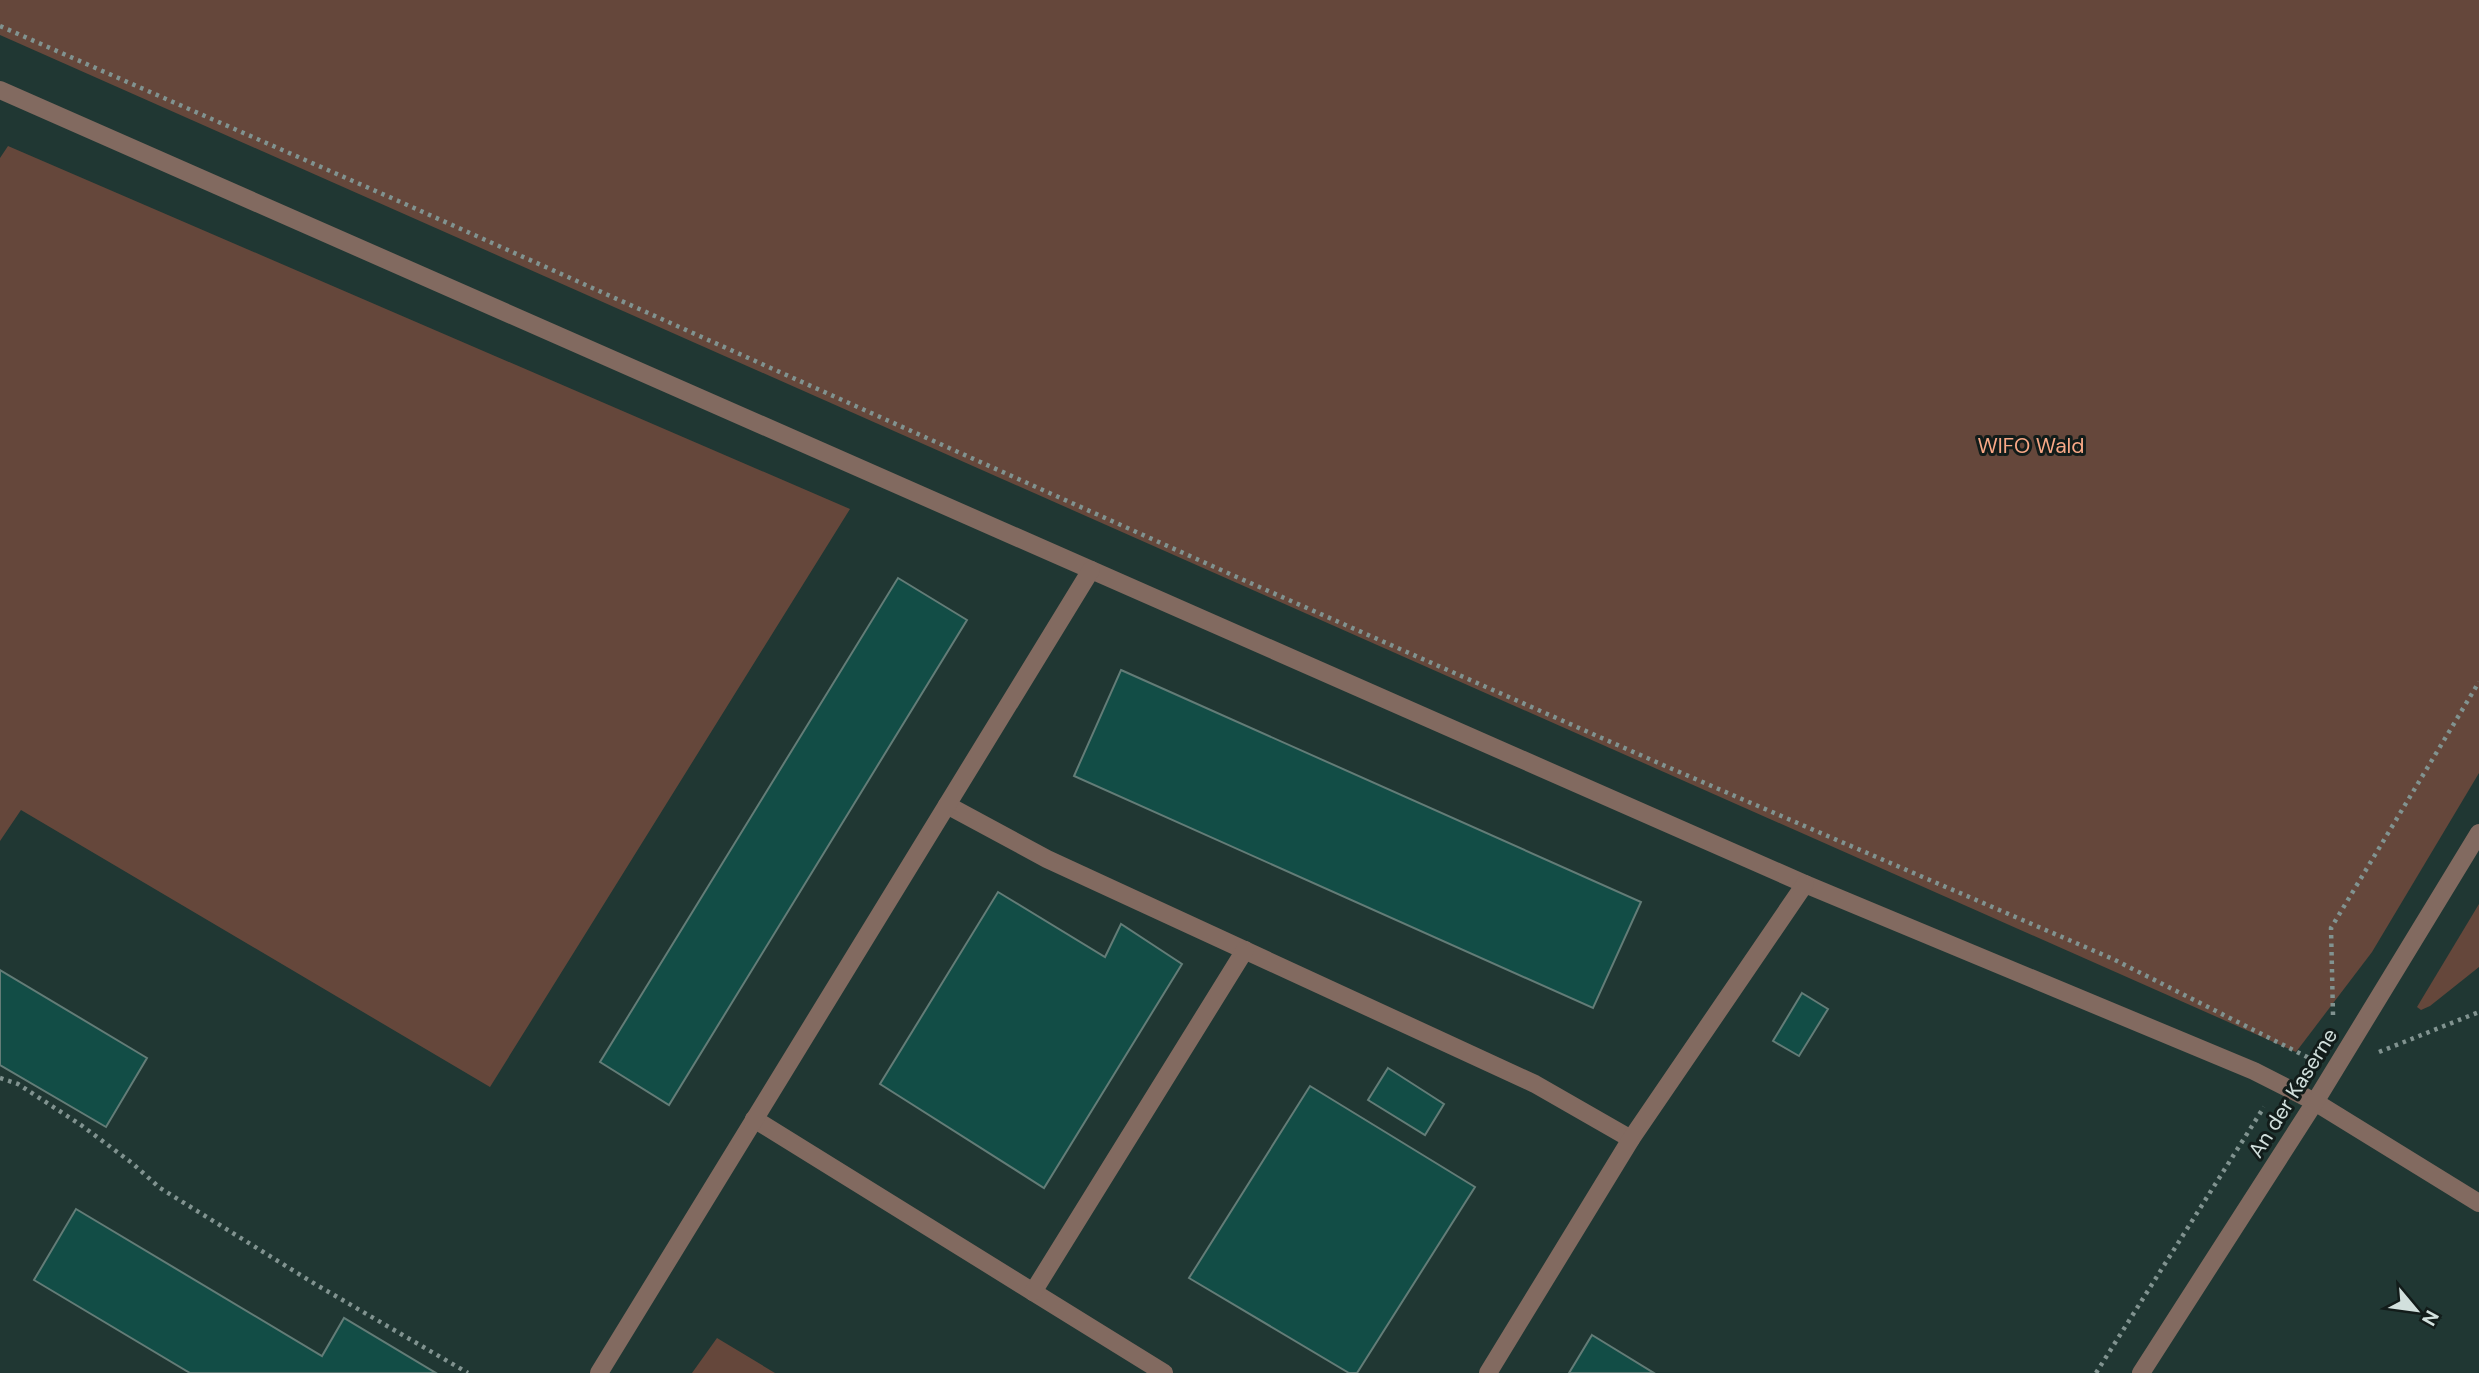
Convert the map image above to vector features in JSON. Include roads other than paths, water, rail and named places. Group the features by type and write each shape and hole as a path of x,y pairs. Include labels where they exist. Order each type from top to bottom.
{"street":[{"path":"0,90 1805,884 2279,1083 2315,1102 2479,1203"},
{"path":"599,1373 1091,570"},
{"path":"947,804 1047,859 1535,1084 1631,1139"},
{"name":"An der Kaserne","path":"2141,1373 2315,1102 2479,833"},
{"path":"1488,1373 1631,1139 1805,884"},
{"path":"1033,1292 1245,950"},
{"path":"754,1119 1164,1373"}],"park label":[{"name":"WIFO Wald","path":"2031,446"}]}
